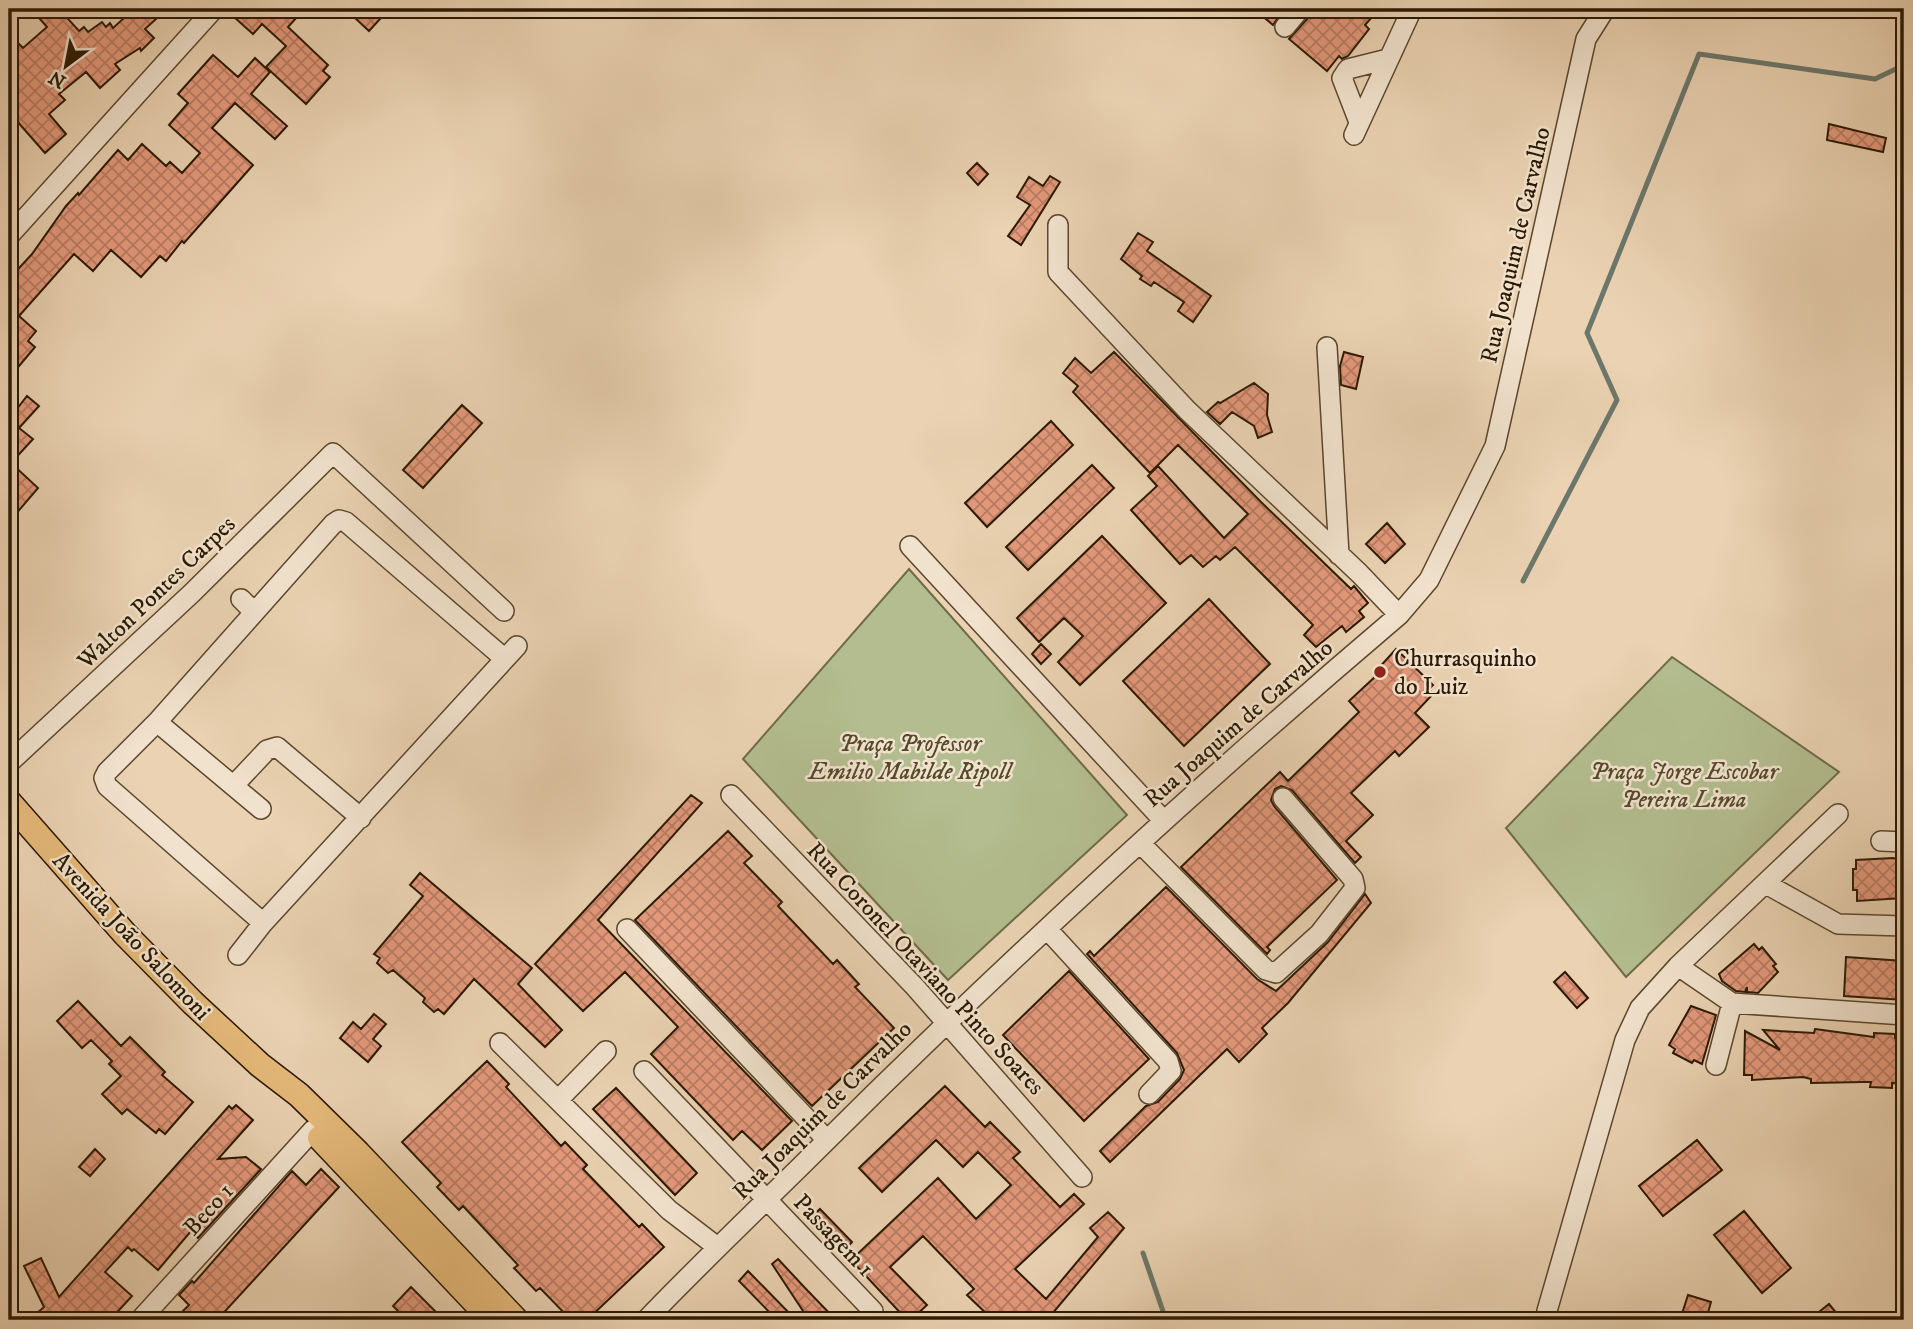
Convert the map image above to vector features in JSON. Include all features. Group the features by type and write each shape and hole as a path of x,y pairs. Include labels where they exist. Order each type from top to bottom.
{"main road":[{"name":"Avenida João Salomoni","path":"9,802 125,934 260,1065 299,1095 358,1153 516,1320"},
{"name":"Avenida João Salomoni","path":"260,1065 291,1107 492,1320"}],"street":[{"path":"9,236 214,9"},
{"path":"1285,27 1300,9"},
{"path":"1388,59 1348,69 1342,78 1356,129 1412,9"},
{"name":"Rua Joaquim de Carvalho","path":"646,1320 716,1246 946,1022 1164,821 1399,615 1429,580 1495,446 1586,40 1605,9"},
{"path":"1058,225 1058,272 1187,410 1399,615"},
{"path":"1327,347 1339,555"},
{"name":"Walton Pontes Carpes","path":"9,763 206,579 333,453 504,611"},
{"path":"238,955 263,923 511,652 342,520 333,524 247,605 157,722 104,778 107,786 263,923"},
{"path":"910,546 1164,821"},
{"path":"157,722 261,809"},
{"path":"234,785 267,750 277,747 360,818"},
{"name":"Rua Coronel Otaviano Pinto Soares","path":"731,795 946,1022 1082,1177"},
{"path":"1140,843 1266,970 1276,973 1319,934 1355,888 1353,879 1283,798"},
{"path":"1547,1311 1625,1040 1640,1009 1678,966 1838,814"},
{"path":"1881,841 1904,842"},
{"path":"1766,884 1838,924 1904,926"},
{"path":"627,929 827,1140"},
{"path":"1047,929 1168,1061 1171,1071 1149,1094"},
{"path":"1678,966 1732,1003 1904,1015"},
{"path":"1716,1065 1732,1003"},
{"path":"500,1043 669,1210 716,1246"},
{"path":"558,1100 606,1051"},
{"name":"Passagem 1","path":"644,1071 765,1201 873,1311"},
{"name":"Beco 1","path":"140,1320 313,1130"}],"green space":[{"name":"Praça Professor Emilio Mabilde Ripoll","path":"909,569 1127,815 948,980 743,759"},
{"name":"Praça Jorge Escobar Pereira Lima","path":"1672,657 1839,772 1626,977 1506,828"}],"building":[{"path":"52,9 59,9 79,31 84,27 88,32 102,22 106,27 110,23 113,28 134,9 167,9 145,29 154,38 141,51 140,48 115,64 120,70 100,88 86,72 59,94 65,100 49,114 66,134 45,153 9,112 9,54 19,44 23,48 47,27 40,19"},
{"path":"242,9 288,9 297,17 288,27 328,65 323,71 330,77 306,104 266,67 286,46 262,24 253,34 234,17"},
{"path":"363,9 389,9 369,31 355,18"},
{"path":"1254,9 1284,9 1273,25"},
{"path":"1312,9 1379,9 1365,25 1369,29 1348,56 1342,59 1339,56 1327,71 1289,39 1309,17"},
{"path":"213,55 238,77 255,58 270,72 251,94 287,126 275,139 235,103 212,128 253,165 166,261 160,256 141,277 111,250 93,271 74,254 19,316 36,331 28,341 35,347 9,378 9,279 32,254 66,206 118,150 128,160 142,144 166,166 170,162 182,173 200,153 169,125 188,103 178,94"},
{"path":"1829,124 1886,138 1883,152 1827,140"},
{"path":"977,163 988,174 978,185 967,173"},
{"path":"1050,176 1060,182 1021,245 1008,236 1030,205 1017,197 1029,177 1043,186"},
{"path":"1138,233 1153,242 1147,251 1211,296 1193,322 1178,311 1184,302 1154,282 1151,286 1140,279 1142,276 1121,259"},
{"path":"1114,352 1261,502 1351,589 1354,586 1368,603 1359,611 1364,617 1346,632 1342,626 1316,647 1304,635 1313,625 1235,547 1220,560 1216,556 1203,567 1191,555 1180,564 1131,510 1157,486 1148,476 1158,466 1224,538 1248,514 1178,445 1150,473 1073,392 1078,386 1063,373 1075,358 1091,373"},
{"path":"1344,352 1363,357 1356,389 1341,385 1340,366"},
{"path":"1254,383 1268,394 1267,415 1272,432 1258,438 1254,426 1232,412 1220,424 1207,412 1218,402"},
{"path":"27,396 39,406 19,428 33,439 11,463 38,488 9,522 9,403 16,410"},
{"path":"462,405 482,423 423,488 403,470"},
{"path":"1051,421 1073,445 987,527 965,503"},
{"path":"1092,465 1114,488 1028,570 1006,547"},
{"path":"1387,523 1405,544 1385,563 1366,544"},
{"path":"1102,536 1166,603 1080,685 1058,662 1083,636 1064,618 1039,642 1017,618"},
{"path":"1209,599 1270,664 1184,746 1123,681"},
{"path":"1041,644 1051,654 1041,664 1032,654"},
{"path":"1396,649 1433,685 1429,689 1433,694 1415,713 1429,727 1399,756 1395,751 1351,793 1373,815 1346,841 1361,857 1355,863 1292,790 1281,786 1275,789 1271,800 1274,806 1337,880 1267,947 1270,950 1267,954 1181,867 1280,772 1288,781 1359,712 1349,701 1378,674 1376,671"},
{"path":"691,795 702,803 598,920 792,1121 762,1150 742,1131 733,1140 651,1054 678,1027 625,972 583,1011 535,964"},
{"path":"728,831 752,856 744,863 782,902 778,906 833,964 837,960 859,984 855,987 894,1028 812,1106 635,920"},
{"path":"1856,860 1902,860 1904,868 1903,898 1857,901 1857,890 1853,890"},
{"path":"420,873 532,968 518,984 562,1030 545,1047 474,979 444,1014 438,1009 434,1012 423,1002 425,998 393,970 388,973 377,963 380,958 374,954 423,896 410,885"},
{"path":"1166,887 1257,979 1276,991 1328,942 1365,894 1371,903 1288,1003 1262,1028 1267,1034 1239,1062 1227,1049 1110,1162 1100,1151 1146,1106 1158,1102 1180,1079 1184,1070 1177,1053 1087,954 1090,951 1094,956"},
{"path":"1754,944 1759,950 1762,947 1776,964 1773,966 1778,972 1758,993 1747,992 1747,987 1745,992 1736,991 1722,981 1719,974"},
{"path":"1846,957 1904,961 1904,1000 1844,996"},
{"path":"1069,971 1149,1059 1084,1121 1003,1035"},
{"path":"1565,972 1588,998 1577,1008 1554,982"},
{"path":"78,1001 121,1046 130,1037 165,1072 162,1075 193,1102 165,1134 159,1129 156,1133 127,1109 122,1114 102,1094 121,1076 109,1064 112,1061 91,1040 82,1048 57,1021"},
{"path":"1691,1006 1716,1015 1702,1064 1694,1060 1692,1063 1673,1053 1675,1049 1669,1045"},
{"path":"374,1014 386,1024 373,1039 381,1046 368,1062 340,1038 353,1022 361,1029"},
{"path":"1815,1029 1874,1037 1874,1033 1895,1034 1895,1038 1903,1039 1900,1084 1892,1083 1892,1088 1870,1087 1871,1082 1811,1083 1811,1079 1803,1077 1752,1080 1752,1075 1744,1075 1745,1031 1780,1050 1763,1030 1814,1033"},
{"path":"487,1061 509,1084 506,1087 561,1146 565,1142 587,1165 583,1169 639,1227 642,1224 664,1247 587,1320 571,1320 540,1288 536,1291 514,1268 518,1265 463,1206 459,1210 437,1187 441,1183 402,1142"},
{"path":"945,1086 985,1127 990,1122 1020,1152 1013,1158 1060,1207 1074,1194 1084,1204 1015,1269 1046,1299 1098,1237 1090,1228 1108,1212 1124,1228 1047,1320 993,1320 967,1295 974,1289 923,1236 890,1267 927,1305 911,1320 907,1320 851,1260 938,1178 976,1219 1011,1185 978,1152 963,1167 936,1140 882,1192 859,1168"},
{"path":"616,1088 697,1173 675,1195 593,1109"},
{"path":"236,1105 253,1120 218,1159 246,1157 261,1169 198,1238 191,1231 158,1270 128,1247 105,1272 132,1296 110,1320 29,1320 44,1307 24,1266 41,1258 59,1297 229,1106 232,1109"},
{"path":"1697,1140 1722,1170 1663,1216 1639,1186"},
{"path":"95,1149 105,1159 90,1176 79,1167"},
{"path":"321,1169 339,1187 217,1320 174,1320 189,1305 179,1295 192,1281 194,1283 292,1171 306,1185"},
{"path":"820,1209 852,1242 843,1252 810,1218"},
{"path":"1744,1211 1791,1268 1762,1293 1714,1235"},
{"path":"778,1259 836,1320 809,1320 772,1264"},
{"path":"748,1271 796,1320 777,1320 739,1281"},
{"path":"411,1287 444,1320 390,1320 398,1311 393,1306"},
{"path":"1688,1295 1711,1302 1706,1320 1680,1320"},
{"path":"1829,1304 1842,1320 1809,1320"}],"waterway":[{"path":"1523,581 1617,400 1587,333 1699,54 1875,79 1904,65"},
{"path":"1143,1253 1166,1320"}],"place":[{"name":"Churrasquinho do Luiz","path":"1380,672"}]}
